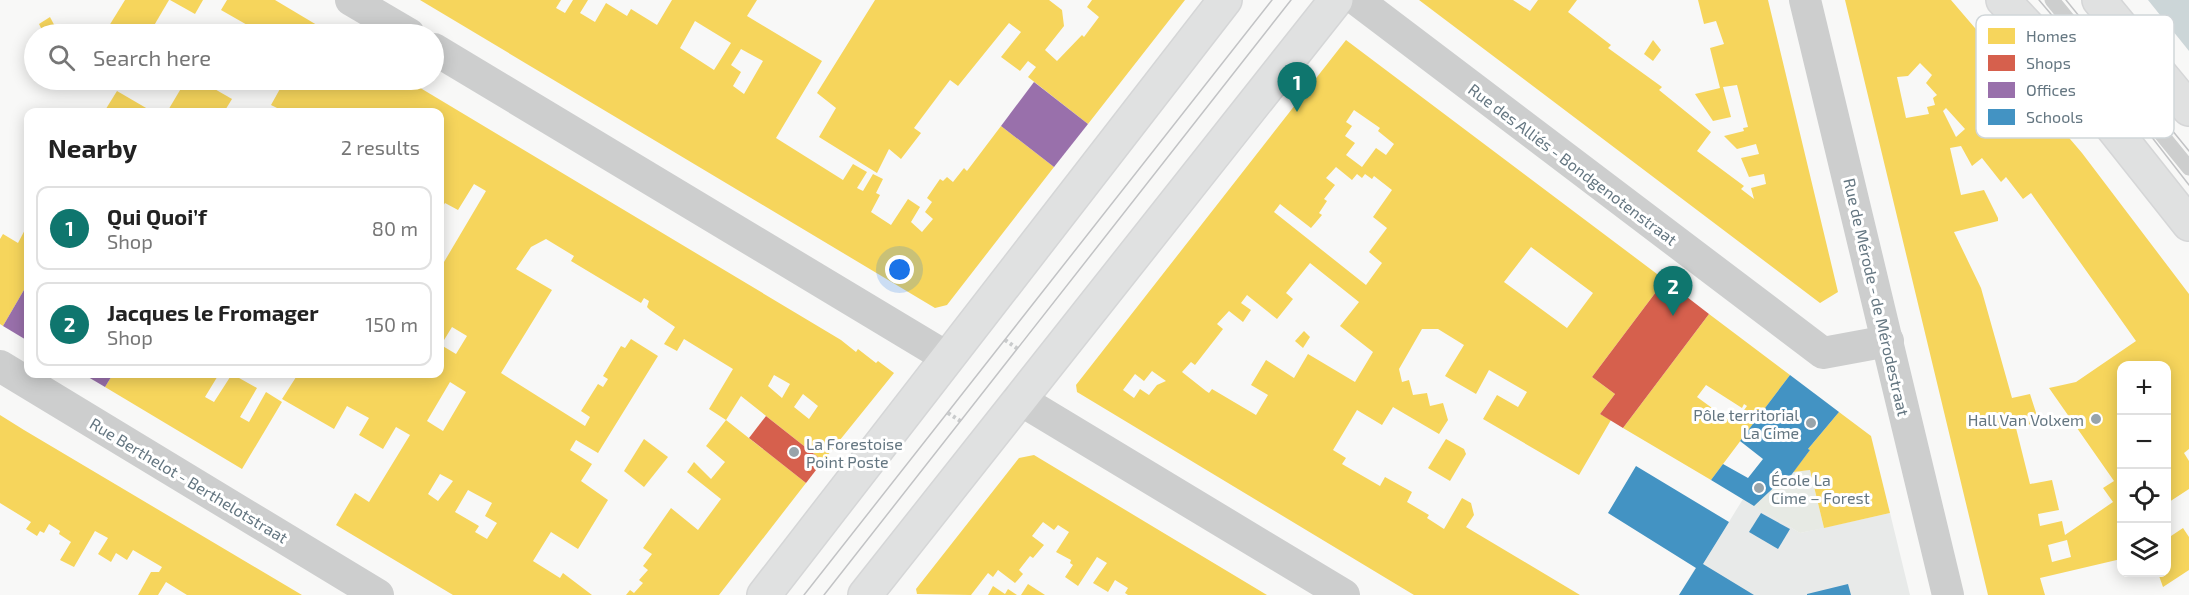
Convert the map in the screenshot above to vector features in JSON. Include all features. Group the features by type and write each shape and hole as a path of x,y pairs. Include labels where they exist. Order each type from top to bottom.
{"main road":[{"path":"764,595 1225,0"},
{"path":"866,595 1336,0"},
{"path":"2003,0 2017,15"},
{"path":"2099,0 2111,15"},
{"path":"2174,91 2189,109"},
{"path":"2121,138 2189,224"}],"street":[{"path":"351,0 392,24"},
{"name":"Rue des Alliés - Bondgenotenstraat","path":"1357,0 1823,353 1888,341"},
{"name":"Rue de Mérode - de Mérodestraat","path":"1804,0 1948,595"},
{"path":"444,55 948,358"},
{"name":"Rue Berthelot - Berthelotstraat","path":"0,366 378,595"},
{"path":"1019,399 1344,595"}],"lane":[{"path":"2052,0 2064,15"},
{"path":"2165,138 2189,168"}],"path":[{"path":"976,323 1045,366"},
{"path":"919,396 988,438"}],"shaded area":[{"path":"2148,0 2189,0 2189,51 2174,32 2174,15 2160,15"},
{"name":"École La Cime – Forest","path":"1814,393 1839,412 1808,448 1810,450 1789,478 1787,476 1755,506 1800,533 1890,513 1910,595 1679,595 1699,562 1703,564 1743,499 1738,496"},
{"path":"1810,470 1824,528 1800,533 1754,506 1786,476 1789,478 1793,472"}],"building: Homes":[{"path":"125,0 169,0 155,24 110,24"},
{"path":"170,0 203,0 195,14"},
{"path":"227,0 275,0 315,24 246,24 221,10"},
{"path":"420,0 561,0 556,8 565,13 573,0 588,0 580,13 595,22 606,3 627,16 631,9 657,25 672,0 757,0 747,16 822,61 776,138 843,180 853,164 867,172 857,188 863,191 873,174 883,179 876,193 880,195 871,212 891,225 908,199 920,207 911,222 922,232 933,219 925,212 932,202 927,198 940,179 943,181 947,177 953,182 964,168 967,171 1001,126 1054,167 947,305 935,308","holes":["695,21 731,43 714,70 680,48","741,49 763,61 744,94 733,86 741,72 731,65"]},
{"path":"875,0 1049,0 1062,10 1064,26 1045,50 1057,61 1082,35 1084,37 1099,17 1087,7 1092,0 1185,0 1088,124 1028,77 1036,67 1028,61 1020,71 1001,57 1021,32 1009,23 958,86 950,80 914,128 921,133 901,159 889,149 877,173 819,137 836,108 817,93"},
{"path":"1419,0 1513,0 1530,11 1538,0 1577,0 1568,12 1611,45 1608,48 1662,87 1659,90 1711,132 1697,151 1744,186 1741,189 1754,199 1751,188 1766,184 1764,174 1749,177 1741,158 1759,154 1756,144 1737,149 1724,136 1744,131 1743,128 1748,127 1737,85 1723,87 1731,117 1713,121 1695,94 1720,88 1710,48 1724,44 1716,21 1704,24 1698,0 1768,0 1838,292 1820,303"},
{"path":"1845,0 1951,0 1976,29 1976,138 2069,138 2189,294 2189,449 2184,453 2189,461 2189,489 2171,501 2171,361 2117,361 2117,560 2040,578 2045,595 1988,595","holes":["1920,63 1932,75 1926,83 1937,95 1933,98 1935,105 1927,107 1929,114 1906,118 1897,77 1908,76","1946,108 1965,129 1956,137 1943,111","1961,146 1972,166 1982,158 2001,182 2006,177 2023,199 2031,193 2136,341 2076,382 2049,388 2114,481 2103,488 2113,502 2065,535 2062,521 2040,526 2038,514 2059,510 2052,480 2030,484 2016,428 2039,422 2030,394 2012,398 1981,288 1954,232 1998,221 1984,190 1961,195 1950,148","2067,540 2071,557 2052,562 2048,545"]},
{"path":"50,17 54,24 39,24"},
{"path":"1346,40 1665,280 1592,377 1615,394 1600,414 1611,420 1579,475 1483,419 1497,395 1518,407 1527,392 1489,370 1476,394 1445,376 1464,345 1438,329 1422,329 1399,369 1402,382 1409,380 1413,395 1427,393 1430,406 1443,403 1448,420 1439,434 1393,407 1382,425 1357,410 1333,450 1346,458 1342,464 1380,486 1385,477 1412,492 1407,502 1429,515 1427,518 1444,529 1462,498 1471,503 1474,515 1466,527 1580,595 1414,595 1077,392 1076,385","holes":["1354,110 1380,128 1378,131 1394,144 1386,155 1376,148 1362,167 1346,155 1355,143 1345,136 1352,126 1346,122","1336,167 1352,180 1357,174 1362,178 1365,174 1372,179 1374,176 1392,190 1373,217 1387,228 1369,252 1382,263 1366,285 1274,212 1280,204 1311,228 1322,215 1319,213 1327,201 1324,199 1335,185 1326,178","1531,247 1593,293 1567,328 1504,282","1310,263 1359,302 1340,326 1373,352 1355,382 1308,354 1294,378 1266,360 1251,385 1268,395 1256,415 1212,389 1209,393 1182,372 1191,362 1195,365 1223,329 1217,324 1229,311 1243,322 1251,310 1241,303 1247,295 1277,319 1293,299 1286,293","1152,371 1166,381 1157,385 1149,395 1140,389 1134,398 1123,390 1135,374 1144,381"]},
{"path":"1653,40 1661,50 1653,61 1644,54"},
{"path":"180,90 216,90 232,99 226,108 169,108"},
{"path":"279,90 424,90 841,340 856,352 858,349 876,363 878,361 894,373 823,461 741,396 726,420 709,409 733,369 684,339 677,351 664,344 675,327 647,307 649,301 644,298 641,303 571,261 574,256 546,239 531,247 516,269 552,290 501,373 585,426 590,417 581,411 598,384 603,387 608,379 603,376 621,346 625,348 631,339 658,356 598,453 576,440 570,450 592,464 581,481 608,500 578,549 551,532 533,561 560,578 563,573 592,595 453,595 336,525 355,493 369,502 410,435 396,427 383,449 359,435 369,418 347,406 334,429 282,399 295,378 444,378 444,347 456,354 467,336 452,327 444,340 444,262 486,191 474,184 458,210 445,203 444,205 444,108 277,108 271,105","holes":["774,375 790,384 782,398 768,386","450,382 466,392 443,431 427,421","803,394 818,406 809,419 794,407","440,474 453,481 438,501 428,494","468,490 492,503 485,516 497,523 487,539 475,532 479,526 455,512"]},
{"path":"117,91 146,108 106,108"},
{"path":"24,232 24,290 3,326 0,324 0,239 3,234 18,243"},
{"path":"1709,314 1790,375 1711,480 1623,428","holes":["1706,385 1742,408 1744,404 1747,406 1734,424 1697,397"]},
{"path":"1304,331 1310,337 1303,348 1295,341"},
{"path":"111,378 217,378 205,397 214,402 229,378 239,378 257,388 240,417 249,422 266,392 282,402 242,469 105,387"},
{"path":"1839,412 1871,436 1890,513 1824,528 1810,470 1793,472 1810,450 1808,449"},
{"path":"0,415 302,595 187,595 166,582 158,595 138,595 151,572 159,572 162,567 133,550 127,560 116,553 111,562 98,554 108,538 95,531 74,567 60,560 71,542 59,534 60,531 49,524 44,533 40,531 37,536 26,529 31,522 0,503"},
{"path":"726,420 806,483 719,595 626,595 630,590 634,593 643,583 639,580 648,570 643,566 652,554 643,548 671,508 698,530 721,499 687,472 694,462 711,479 725,462 706,446"},
{"path":"644,439 668,457 644,487 624,471"},
{"path":"1446,439 1464,449 1466,454 1450,481 1428,468"},
{"path":"1034,455 1267,595 1128,595 1125,593 1128,588 1115,580 1108,592 1093,583 1107,563 1097,557 1078,586 1065,577 1073,565 1070,563 1071,560 1056,552 1069,532 1058,525 1054,530 1043,522 1032,536 1044,545 1033,558 1030,556 1019,570 1023,574 1015,583 998,570 993,577 988,573 971,595 917,594 916,589 1019,458"},
{"path":"2183,528 2189,537 2189,570 2163,587 2159,577 2171,577 2171,536"},
{"path":"1028,584 1042,593 1045,595 1021,595"},
{"path":"993,586 1005,594 1008,589 1017,595 988,595"}],"building: Shops":[{"path":"1665,280 1709,314 1623,428 1600,414 1615,394 1592,377"},
{"path":"766,416 823,461 806,483 749,438"}],"building: Offices":[{"path":"1034,82 1088,124 1054,167 1001,126"},
{"path":"24,290 24,339 3,326"},
{"path":"90,378 111,378 105,387"}],"building: Schools":[{"path":"1790,375 1839,412 1808,449 1810,450 1789,478 1786,476 1754,506 1711,480 1723,464 1748,478 1763,459 1740,441"},
{"path":"1636,466 1729,522 1703,564 1754,595 1679,595 1696,568 1608,513"},
{"path":"1761,513 1790,529 1778,549 1749,532"},
{"path":"1848,584 1851,595 1807,595 1807,594"}],"tram line":[{"path":"804,595 1272,0"},
{"path":"824,595 1291,0"},
{"path":"2039,0 2052,15"},
{"path":"2066,0 2078,15"},
{"path":"2174,133 2189,151"},
{"path":"2152,138 2189,185"}],"place":[{"name":"Qui Quoi’f","path":"1297,112"},
{"name":"Jacques le Fromager","path":"1673,316"},
{"name":"Hall Van Volxem","path":"2096,419"},
{"name":"Pôle territorial La Cime","path":"1811,423"},
{"name":"La Forestoise Point Poste","path":"794,452"},
{"name":"École La Cime – Forest","path":"1759,488"}]}
